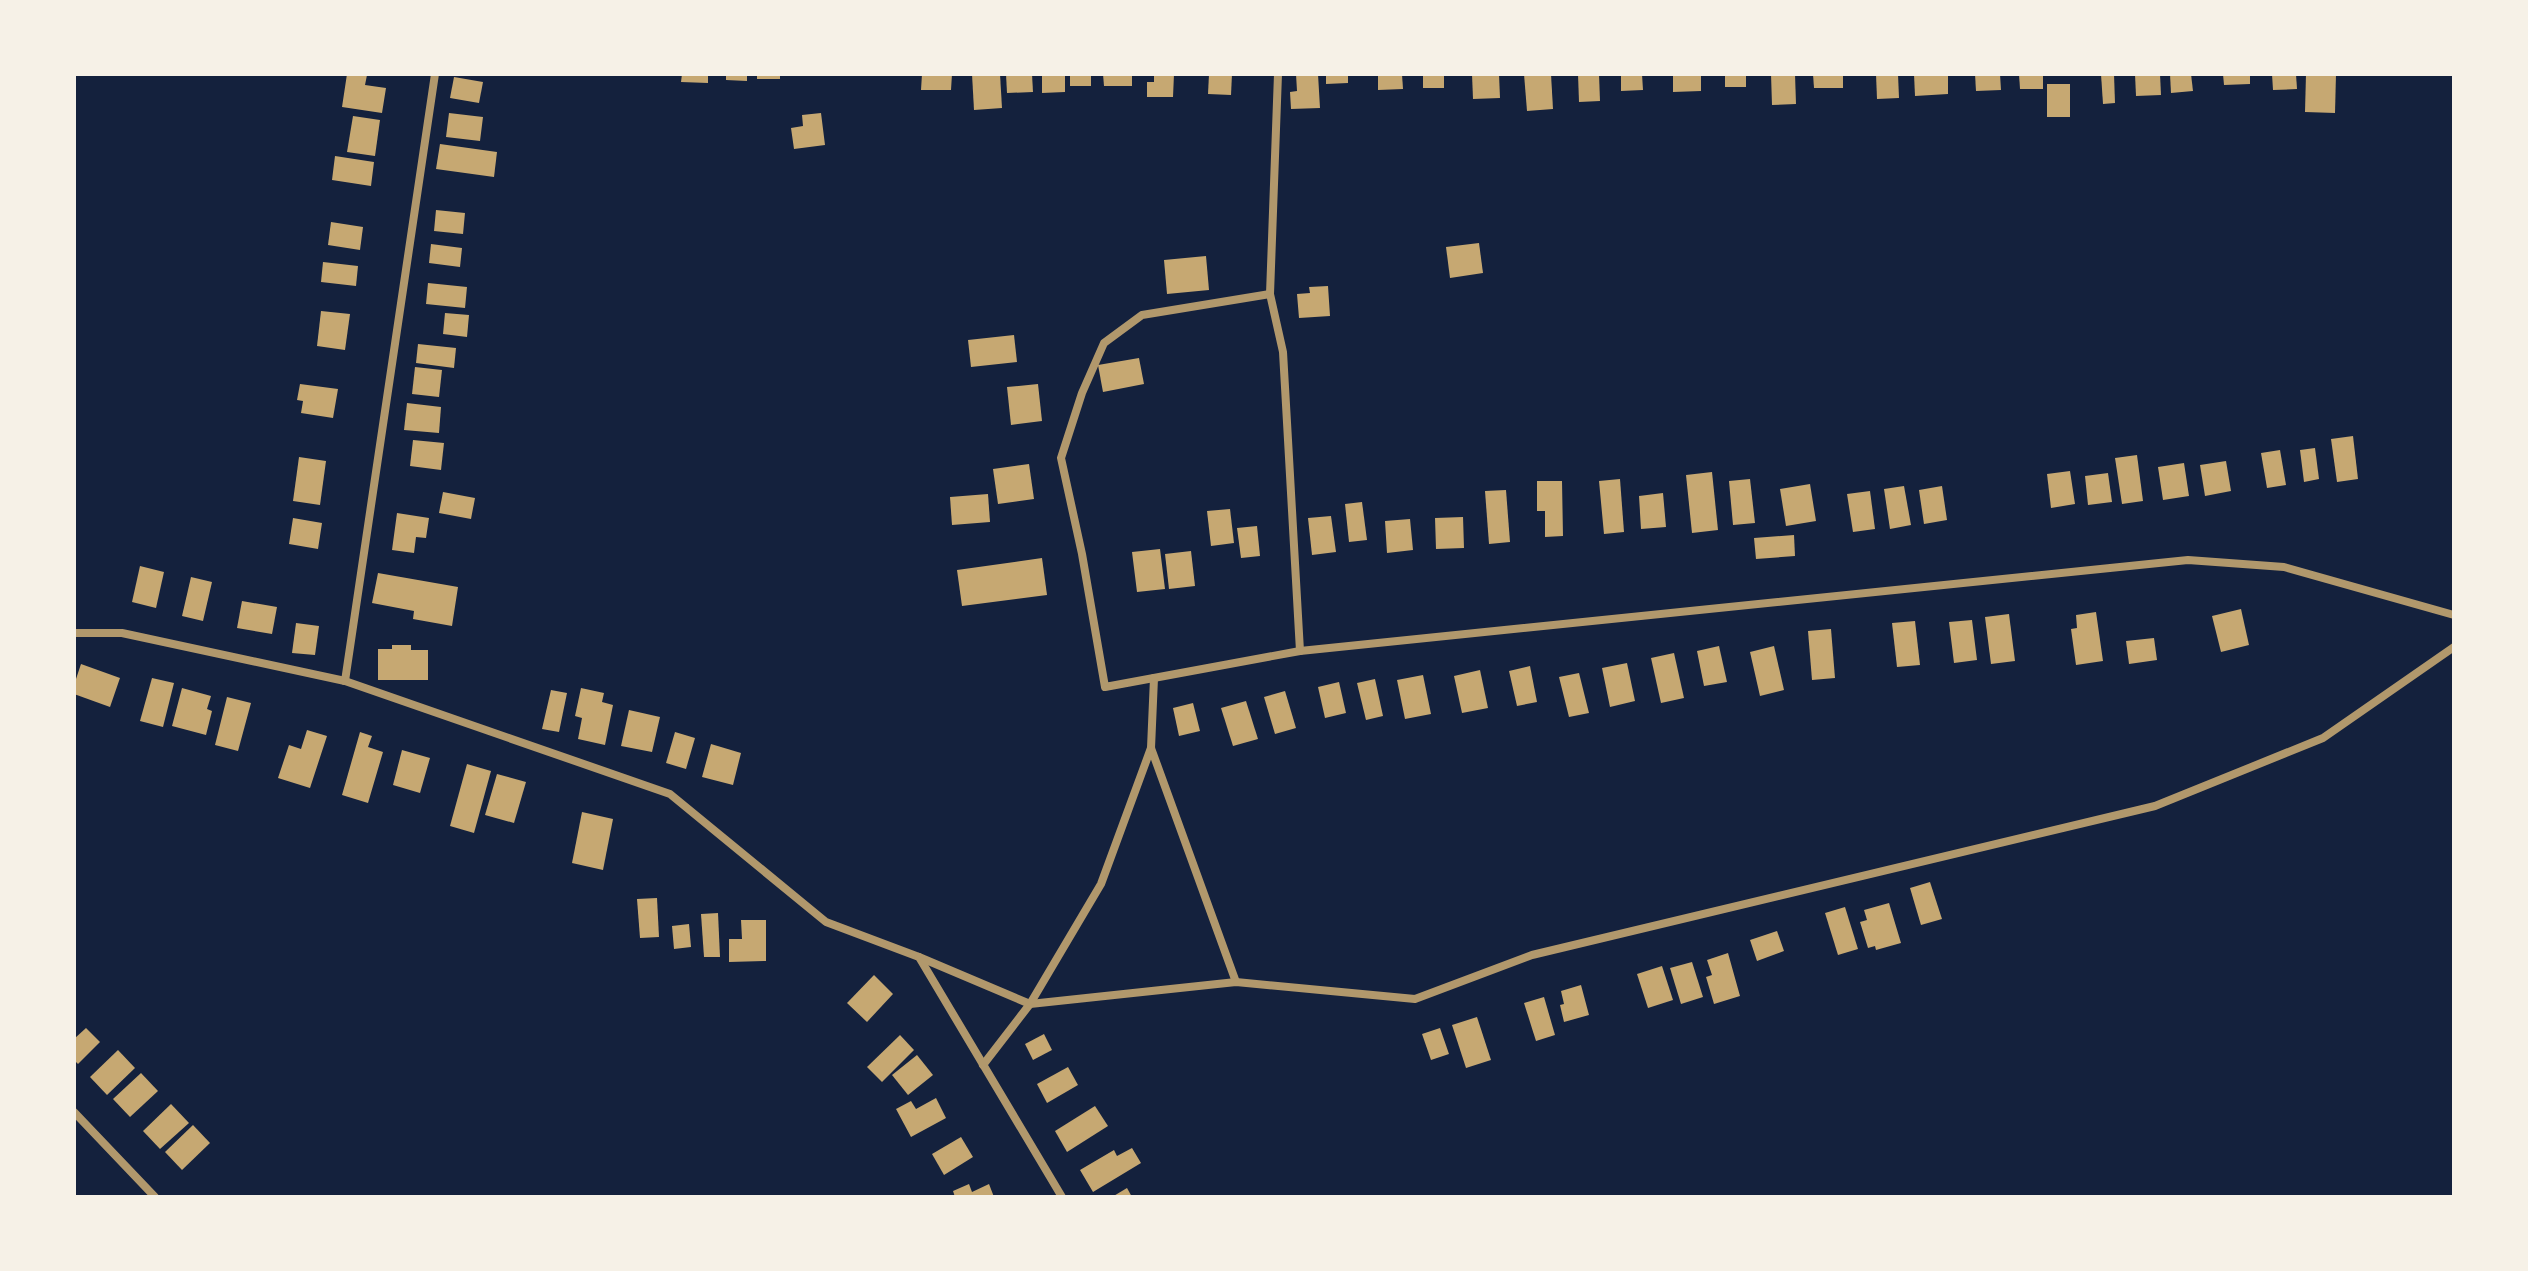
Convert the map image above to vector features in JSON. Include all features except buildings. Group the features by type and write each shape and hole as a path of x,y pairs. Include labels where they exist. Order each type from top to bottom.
{"street":[{"path":"345,681 435,74"},
{"path":"1278,74 1270,294 1283,352 1300,651"},
{"path":"1270,294 1142,315 1104,343 1082,393 1061,458 1082,554 1105,687 1300,651 2188,560 2284,567 2454,615"},
{"path":"74,633 122,633 345,681 670,794 826,922 1030,1004 1236,982 1415,999 1532,955 2155,806 2323,738 2454,647"},
{"path":"983,1065 1030,1004 1101,884 1151,748 1154,678"},
{"path":"1151,748 1236,982"},
{"path":"919,957 1062,1197"},
{"path":"74,1112 155,1197"}]}
